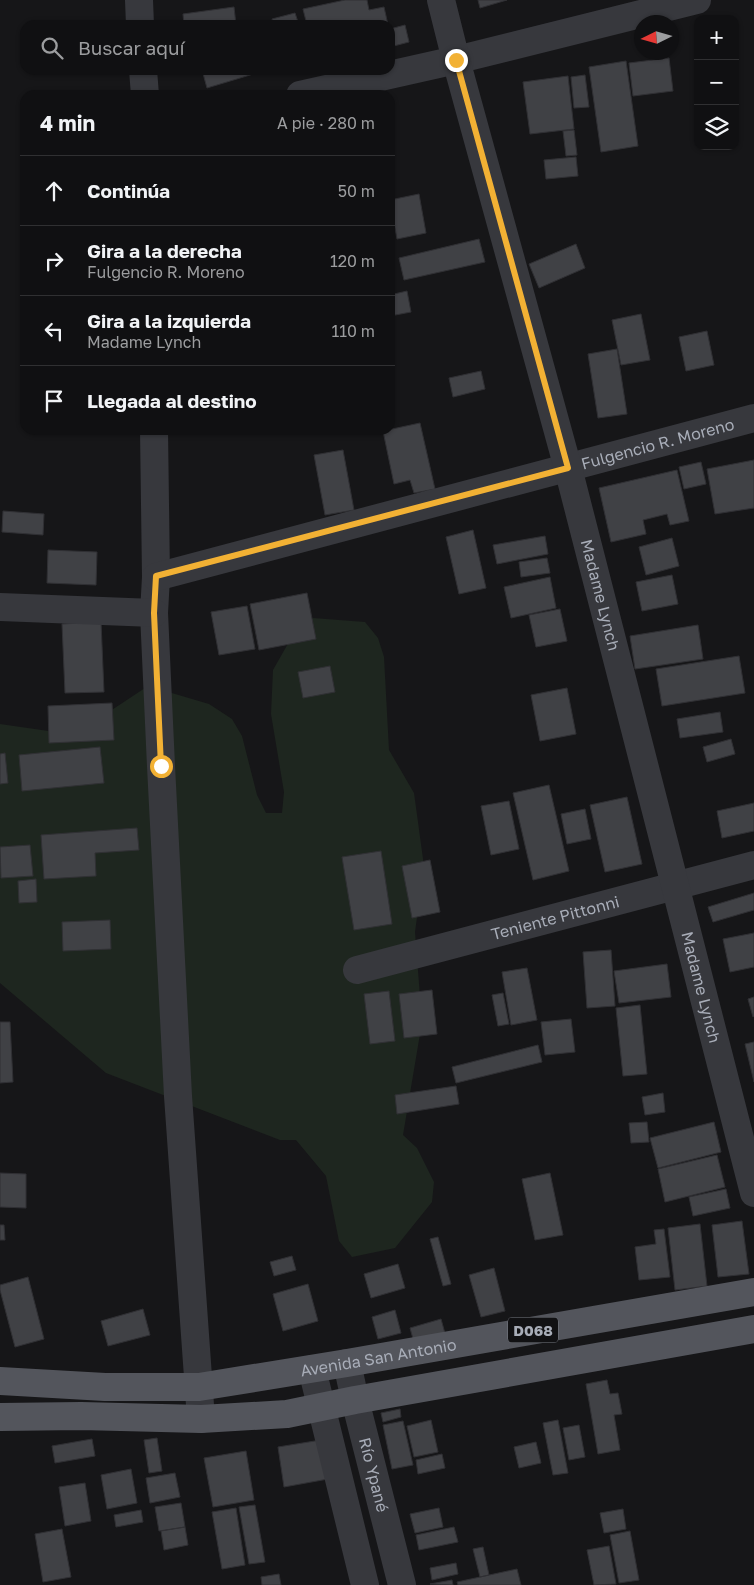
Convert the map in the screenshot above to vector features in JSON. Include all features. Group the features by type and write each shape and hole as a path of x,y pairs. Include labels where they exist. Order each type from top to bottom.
{"main road":[{"name":"Avenida San Antonio","path":"0,1381 105,1387 199,1387 754,1292"},
{"name":"D068","path":"0,1417 81,1416 201,1419 287,1414 355,1400 754,1329"}],"street":[{"path":"139,0 140,20"},
{"name":"Madame Lynch","path":"441,0 568,468 754,1193"},
{"path":"395,74 697,0"},
{"path":"143,75 145,90"},
{"path":"322,90 389,75"},
{"name":"Fulgencio R. Moreno","path":"156,576 754,418"},
{"path":"154,435 156,576 154,613 178,1096 201,1419"},
{"path":"0,607 154,613"},
{"name":"Teniente Pittonni","path":"357,970 754,865"},
{"name":"Río Ypané","path":"347,1363 402,1585"},
{"path":"312,1369 365,1585"}],"shaded area":[{"path":"313,618 365,622 378,638 384,657 389,750 414,793 424,866 415,932 422,1022 403,1135 417,1148 434,1182 432,1202 395,1248 352,1257 339,1241 326,1176 296,1140 280,1140 106,1073 0,983 0,724 83,736 83,729 145,688 165,691 209,704 232,719 242,736 257,795 266,813 282,813 284,792 271,714 273,670 298,626"}],"building":[{"path":"345,0 367,0 369,10 384,7 387,20 306,20 303,9"},
{"path":"478,0 507,0 480,8"},
{"path":"234,7 235,20 184,20 183,14"},
{"path":"295,13 297,20 272,20"},
{"path":"405,25 409,42 395,46 395,28"},
{"path":"669,60 673,91 633,96 629,63"},
{"path":"626,61 638,146 601,152 589,67"},
{"path":"203,75 250,75 207,88"},
{"path":"585,75 589,107 574,108 571,77"},
{"path":"568,76 574,129 530,134 523,82"},
{"path":"574,130 577,155 566,156 563,131"},
{"path":"576,157 578,176 546,179 544,160"},
{"path":"419,194 426,233 397,239 395,199"},
{"path":"479,239 485,262 404,280 399,258"},
{"path":"576,244 585,268 539,288 529,264"},
{"path":"407,291 411,312 395,315 395,294"},
{"path":"641,314 650,360 621,365 612,320"},
{"path":"707,331 714,365 686,371 679,337"},
{"path":"617,349 627,414 598,418 588,354"},
{"path":"481,371 485,389 453,397 449,378"},
{"path":"420,423 435,489 414,493 410,480 394,484 384,435 395,435 395,428"},
{"path":"343,450 354,510 325,515 314,455"},
{"path":"754,460 754,508 715,514 707,469"},
{"path":"701,462 706,484 684,489 679,467"},
{"path":"677,470 689,521 670,525 667,514 643,520 646,534 611,542 599,488"},
{"path":"3,511 44,514 43,535 2,532"},
{"path":"473,530 486,588 459,594 446,537"},
{"path":"545,536 548,554 497,564 493,545"},
{"path":"672,538 679,566 646,575 639,547"},
{"path":"48,550 97,552 96,585 47,583"},
{"path":"547,558 550,573 521,577 519,562"},
{"path":"672,575 678,604 642,611 636,582"},
{"path":"550,577 556,608 511,618 504,587"},
{"path":"307,593 316,639 259,650 250,604"},
{"path":"247,606 255,649 219,655 211,612"},
{"path":"560,609 567,641 536,647 529,615"},
{"path":"101,622 104,692 65,693 62,624"},
{"path":"698,625 703,659 635,669 630,636"},
{"path":"739,656 745,693 662,706 656,669"},
{"path":"330,666 335,692 303,698 298,672"},
{"path":"567,688 576,734 540,741 531,695"},
{"path":"112,703 114,740 49,743 48,706"},
{"path":"720,712 723,732 680,738 677,719"},
{"path":"731,739 735,754 707,762 703,747"},
{"path":"100,747 104,783 22,791 19,755"},
{"path":"5,753 8,783 0,784 0,754"},
{"path":"549,785 569,871 533,880 513,793"},
{"path":"627,797 642,864 605,872 590,805"},
{"path":"509,801 519,849 491,855 481,806"},
{"path":"754,803 754,831 722,838 717,811"},
{"path":"585,809 591,839 567,844 561,814"},
{"path":"137,828 139,850 95,853 96,876 44,879 41,835"},
{"path":"30,845 33,876 1,878 0,847"},
{"path":"381,851 392,924 354,930 342,857"},
{"path":"430,860 440,912 412,918 402,866"},
{"path":"36,879 37,902 19,903 18,881"},
{"path":"754,893 754,910 713,922 708,907"},
{"path":"110,920 111,949 63,951 62,922"},
{"path":"754,933 754,967 730,972 723,939"},
{"path":"611,950 615,1006 587,1008 583,952"},
{"path":"667,964 671,997 619,1003 614,971"},
{"path":"527,968 537,1020 511,1025 502,972"},
{"path":"432,990 437,1034 404,1038 399,994"},
{"path":"389,991 395,1041 370,1044 364,994"},
{"path":"503,993 509,1024 498,1026 492,995"},
{"path":"754,997 754,1016 753,1017 748,999"},
{"path":"640,1005 647,1074 623,1076 616,1008"},
{"path":"571,1019 575,1052 545,1055 541,1022"},
{"path":"0,1022 10,1022 13,1082 0,1083"},
{"path":"754,1042 754,1082 745,1044"},
{"path":"538,1045 542,1062 456,1083 452,1067"},
{"path":"456,1086 459,1104 397,1114 395,1095"},
{"path":"663,1093 665,1112 645,1115 642,1097"},
{"path":"647,1122 649,1142 631,1143 629,1123"},
{"path":"714,1122 721,1152 658,1168 650,1138"},
{"path":"717,1155 725,1187 665,1202 658,1169"},
{"path":"0,1173 26,1174 26,1208 0,1207"},
{"path":"550,1173 563,1235 535,1240 522,1179"},
{"path":"726,1189 730,1208 693,1216 689,1197"},
{"path":"742,1221 749,1274 718,1277 712,1225"},
{"path":"700,1224 707,1286 675,1290 668,1228"},
{"path":"0,1225 4,1225 5,1240 0,1240"},
{"path":"664,1229 670,1277 639,1280 635,1247 656,1244 654,1230"},
{"path":"438,1237 451,1284 443,1286 430,1239"},
{"path":"292,1256 296,1270 274,1276 270,1262"},
{"path":"398,1264 405,1288 371,1298 364,1274"},
{"path":"494,1268 505,1311 481,1317 469,1275"},
{"path":"28,1277 44,1339 15,1347 0,1285"},
{"path":"308,1284 318,1321 283,1331 273,1294"},
{"path":"143,1309 150,1335 108,1346 101,1321"},
{"path":"395,1310 401,1333 378,1339 372,1317"},
{"path":"441,1319 446,1337 415,1346 410,1328"},
{"path":"607,1380 610,1394 618,1393 622,1414 614,1415 620,1450 598,1454 586,1384"},
{"path":"400,1409 401,1417 383,1422 381,1413"},
{"path":"431,1420 438,1452 414,1457 407,1426"},
{"path":"558,1420 568,1473 553,1475 543,1423"},
{"path":"403,1421 413,1465 392,1469 383,1425"},
{"path":"579,1425 585,1457 569,1460 563,1428"},
{"path":"157,1438 162,1471 149,1473 144,1440"},
{"path":"92,1439 95,1456 55,1463 52,1446"},
{"path":"321,1440 328,1479 284,1487 278,1447"},
{"path":"536,1442 541,1463 519,1468 514,1447"},
{"path":"246,1451 254,1500 213,1507 204,1458"},
{"path":"442,1454 445,1468 418,1474 416,1460"},
{"path":"131,1469 137,1503 107,1509 101,1475"},
{"path":"175,1473 180,1497 150,1503 146,1478"},
{"path":"85,1483 91,1521 65,1526 59,1487"},
{"path":"181,1503 185,1527 159,1531 155,1507"},
{"path":"255,1505 265,1562 249,1564 239,1507"},
{"path":"236,1508 245,1565 222,1569 212,1512"},
{"path":"439,1508 443,1527 415,1533 410,1514"},
{"path":"623,1509 626,1529 604,1533 600,1513"},
{"path":"141,1510 143,1522 116,1527 114,1515"},
{"path":"185,1527 188,1545 164,1550 161,1531"},
{"path":"454,1527 458,1542 419,1550 416,1535"},
{"path":"62,1529 71,1577 43,1582 35,1534"},
{"path":"630,1531 639,1580 619,1583 610,1535"},
{"path":"609,1546 616,1584 594,1585 587,1550"},
{"path":"483,1547 489,1575 480,1577 473,1549"},
{"path":"456,1563 458,1574 432,1580 430,1568"},
{"path":"517,1569 521,1585 458,1585 457,1582"},
{"path":"279,1574 281,1585 262,1585 261,1577"},
{"path":"452,1580 453,1585 430,1584"}],"route":[{"path":"161,766 154,613 156,576 568,468 456,60"}]}
